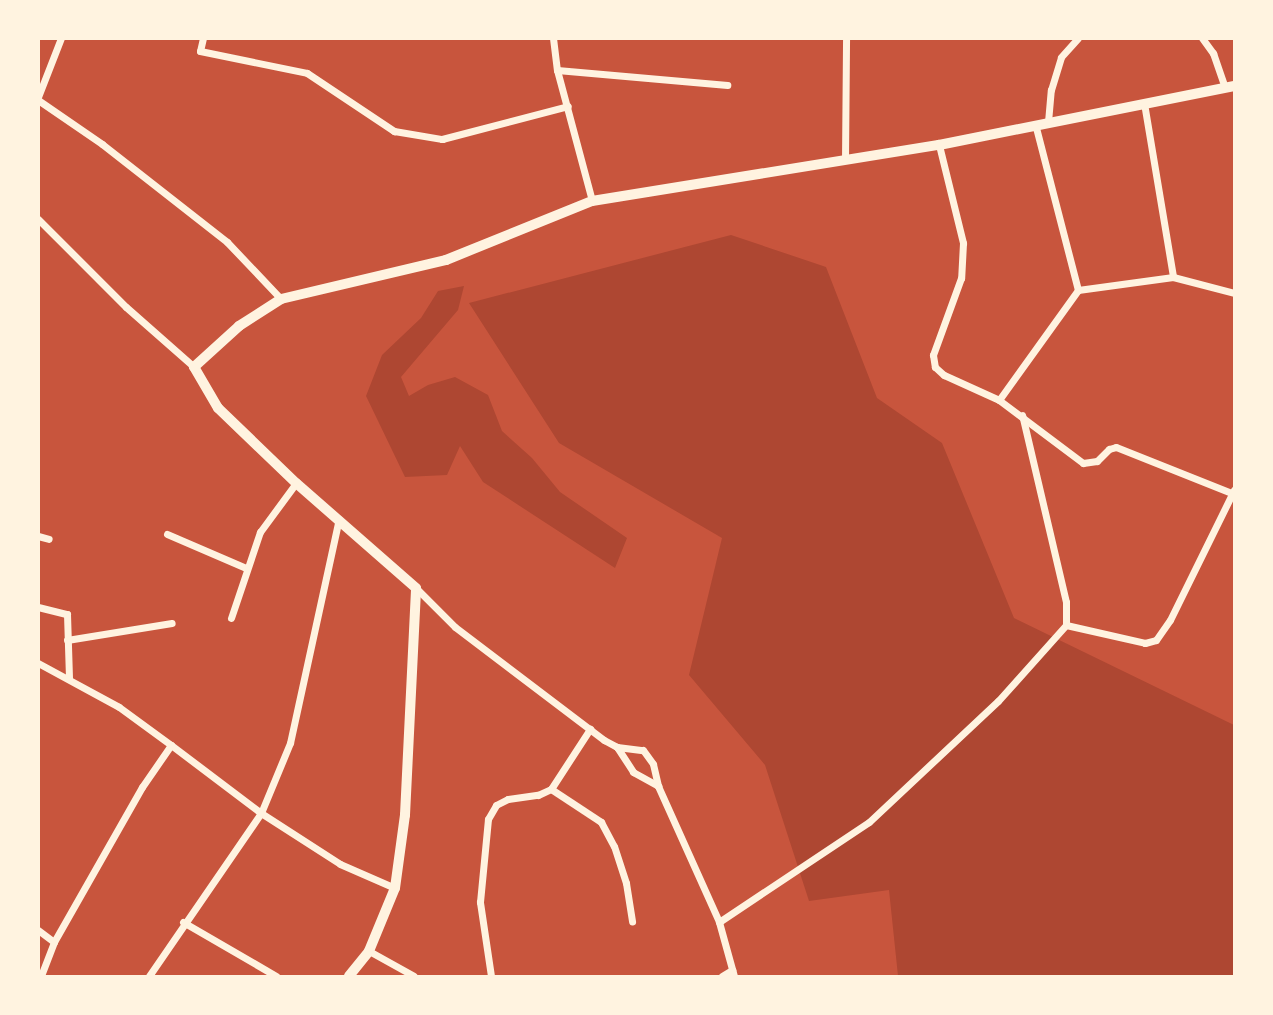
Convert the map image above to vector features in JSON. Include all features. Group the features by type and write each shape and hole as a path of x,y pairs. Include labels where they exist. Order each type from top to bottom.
{"street":[{"path":"61,38 38,98 102,144 218,235 281,299"},
{"path":"203,38 200,51 307,73 394,131 442,139 568,106"},
{"path":"553,38 556,70 592,201"},
{"path":"845,160 846,38"},
{"path":"1048,122 1051,90 1061,57 1078,38"},
{"path":"194,367 239,326 281,299 446,260 592,201 939,145 1230,87 1213,53 1202,38"},
{"path":"556,70 727,85"},
{"path":"1144,103 1173,277"},
{"path":"1035,124 1077,290"},
{"path":"939,145 963,243 961,278 933,355 935,367 944,375 999,400 1083,463 1097,461 1109,449 1116,447 1234,492 1170,620 1156,640 1145,643 1066,625"},
{"path":"38,219 127,307 194,367 218,408 296,483 340,519 455,627 617,747 633,772 658,786"},
{"path":"999,400 1077,290 1173,277 1234,293"},
{"path":"719,922 869,822 998,701 1066,625 1066,602 1021,415"},
{"path":"231,618 260,532 296,483"},
{"path":"149,976 183,922 261,813 290,743 340,519"},
{"path":"166,534 246,568"},
{"path":"38,536 49,539"},
{"path":"349,976 369,951 395,888 405,815 416,588"},
{"path":"38,607 67,614 69,679"},
{"path":"66,640 172,623"},
{"path":"38,663 119,707 261,813 340,864 395,888"},
{"path":"491,976 480,902 488,819 496,805 508,799 538,795 551,789 590,729"},
{"path":"41,976 54,942 142,788 171,745"},
{"path":"617,747 643,750 653,764 658,786 719,922 733,973 722,976"},
{"path":"551,789 601,822 614,846 626,883 632,922"},
{"path":"183,922 276,976"},
{"path":"38,930 54,942"},
{"path":"369,951 414,976"}],"shaded area":[{"path":"731,235 826,267 877,398 942,443 1014,618 1234,725 1234,976 898,976 889,890 809,901 765,765 689,675 722,538 559,443 469,303"},
{"path":"464,286 458,310 401,377 409,396 428,385 455,377 488,395 502,431 532,458 560,492 627,538 615,568 483,482 460,446 447,475 405,477 366,396 382,355 421,318 438,291"}]}
